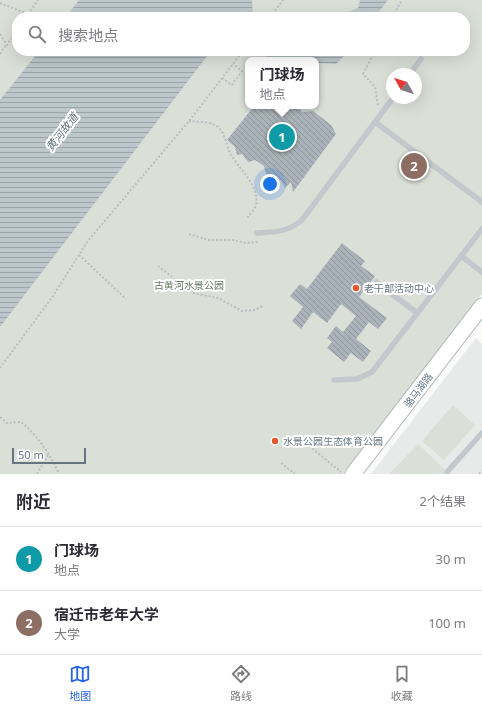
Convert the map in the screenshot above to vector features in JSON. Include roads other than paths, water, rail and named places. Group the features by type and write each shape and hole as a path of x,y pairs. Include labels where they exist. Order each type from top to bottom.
{"street":[{"name":"骆马湖路","path":"353,474 482,306"}],"lane":[{"path":"414,68 421,59"},
{"path":"257,233 281,232 293,227 302,220 388,104"},
{"path":"375,122 482,202"},
{"path":"334,380 357,379 372,372 482,229"},
{"path":"461,256 482,272"},
{"path":"376,282 417,313"},
{"path":"447,472 482,433"}],"water":[{"path":"79,0 252,0 253,12 70,12"},
{"path":"360,0 388,0 379,12 349,12 358,8"},
{"name":"黄河故道","path":"35,56 207,56 0,327 0,100"},
{"path":"267,56 344,56 336,64 319,63 319,57"}],"place":[{"name":"门球场","path":"282,137"},
{"name":"宿迁市老年大学","path":"414,166"},
{"name":"老干部活动中心","path":"356,288"},
{"name":"水景公园生态体育公园","path":"275,441"}],"park label":[{"name":"古黄河水景公园","path":"189,285"}]}
